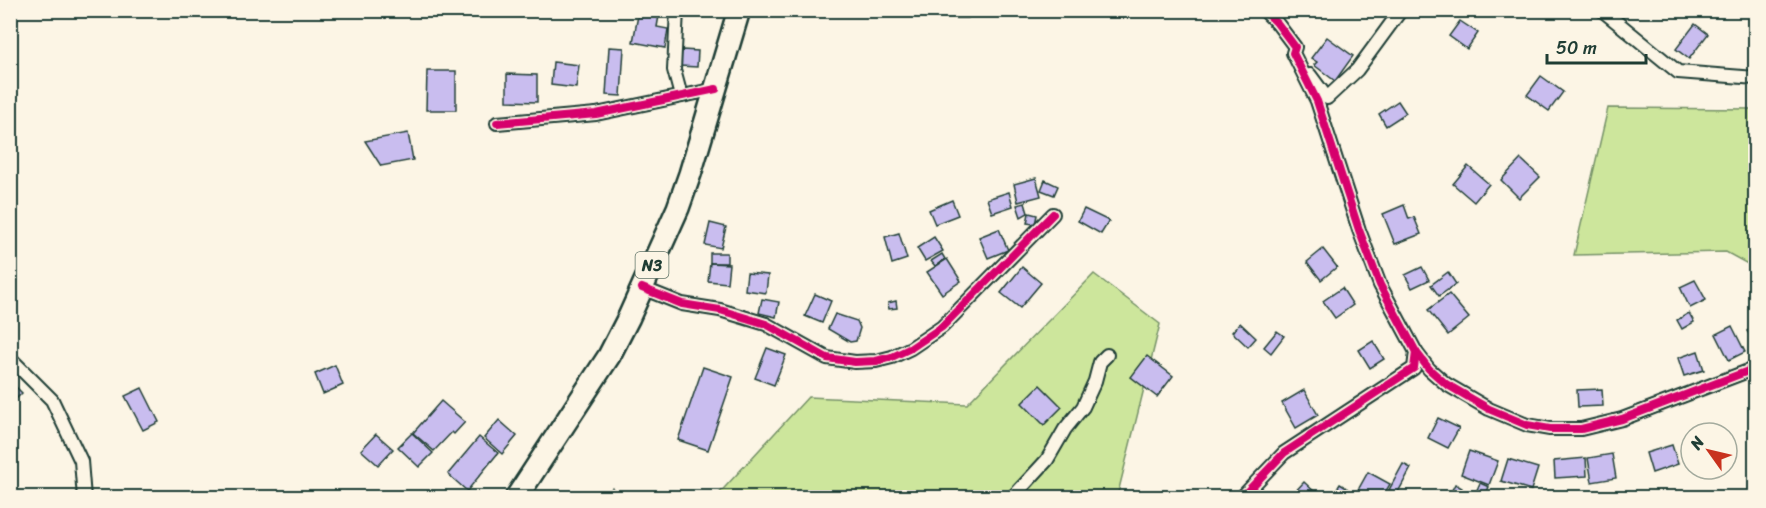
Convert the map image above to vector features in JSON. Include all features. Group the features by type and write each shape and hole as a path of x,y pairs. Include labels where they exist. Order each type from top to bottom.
{"highway":[{"name":"N3","path":"516,498 609,356 642,288 678,208 739,10"}],"street":[{"path":"677,10 674,70 681,96"},
{"path":"1264,10 1295,47 1293,53 1317,101 1371,263 1395,315 1416,352 1430,369 1462,394 1489,409 1527,425 1550,429 1581,429 1622,419 1755,368"},
{"path":"1293,53 1327,98 1357,70 1401,10"},
{"path":"1602,10 1678,72 1755,78"},
{"path":"497,123 596,114 716,89"},
{"path":"642,288 682,304 720,309 766,324 827,358 855,362 876,361 892,357 911,348 942,327 1053,214"},
{"path":"1241,498 1284,453 1414,368 1416,352"},
{"path":"1012,498 1047,460 1065,429 1083,407 1095,381 1100,362 1107,355"},
{"path":"10,358 52,400 81,461 84,498"}],"green space":[{"path":"1608,108 1755,109 1755,268 1726,252 1574,255"},
{"path":"1094,274 1160,324 1117,497 715,498 808,397 967,404"}],"building":[{"path":"639,10 660,10 657,27 668,29 665,48 633,42"},
{"path":"945,10 968,10 968,18 945,18"},
{"path":"1460,21 1478,33 1467,49 1449,36"},
{"path":"1695,24 1708,34 1689,59 1676,49"},
{"path":"1327,37 1353,56 1335,81 1314,65 1317,62 1311,58"},
{"path":"609,47 624,48 621,96 606,95"},
{"path":"682,50 698,51 697,67 680,66"},
{"path":"553,62 579,65 576,88 551,85"},
{"path":"427,71 456,71 456,110 426,110"},
{"path":"507,74 537,75 537,102 507,101"},
{"path":"1541,76 1563,92 1549,111 1527,95"},
{"path":"1398,101 1406,113 1386,126 1379,114"},
{"path":"408,133 413,160 381,166 365,141"},
{"path":"1521,159 1540,177 1519,198 1501,180"},
{"path":"1468,166 1489,184 1474,202 1453,184"},
{"path":"1036,178 1041,196 1018,202 1014,184"},
{"path":"1045,180 1058,186 1054,195 1041,190"},
{"path":"1009,192 1013,206 992,213 987,199"},
{"path":"952,200 958,215 935,224 929,210"},
{"path":"1025,203 1028,213 1021,217 1017,205"},
{"path":"1404,205 1409,219 1414,217 1421,234 1395,244 1383,214"},
{"path":"1084,209 1109,221 1101,234 1078,221"},
{"path":"1029,213 1037,215 1035,224 1027,223"},
{"path":"710,223 726,227 721,248 705,245"},
{"path":"999,229 1008,250 988,258 979,237"},
{"path":"899,233 907,259 892,264 885,237"},
{"path":"934,237 943,251 925,261 917,248"},
{"path":"1323,249 1337,267 1321,280 1307,262"},
{"path":"710,253 727,253 727,263 710,263"},
{"path":"942,254 945,259 935,266 931,261"},
{"path":"947,259 961,281 942,294 927,272"},
{"path":"710,263 729,264 727,283 708,281"},
{"path":"1022,267 1041,283 1020,308 1001,293"},
{"path":"1422,267 1429,280 1412,288 1405,275"},
{"path":"1448,272 1456,284 1439,296 1431,285"},
{"path":"747,273 768,275 766,293 745,290"},
{"path":"1695,280 1706,300 1690,308 1680,287"},
{"path":"1342,288 1353,305 1335,318 1323,301"},
{"path":"815,294 831,301 822,323 805,316"},
{"path":"1449,294 1469,318 1448,335 1428,310"},
{"path":"762,299 779,302 776,317 759,313"},
{"path":"896,301 897,308 889,309 888,303"},
{"path":"1689,313 1694,322 1682,329 1677,320"},
{"path":"835,314 857,321 860,328 856,341 850,342 828,329"},
{"path":"1240,323 1256,338 1248,347 1232,332"},
{"path":"1732,326 1745,352 1729,360 1716,334"},
{"path":"1756,327 1756,344 1747,331"},
{"path":"1277,331 1284,336 1271,353 1264,347"},
{"path":"1373,341 1384,359 1370,368 1359,350"},
{"path":"767,348 786,355 774,385 755,378"},
{"path":"1698,351 1704,370 1684,376 1678,358"},
{"path":"1147,356 1173,376 1157,397 1131,377"},
{"path":"335,365 343,385 323,394 315,374"},
{"path":"703,367 733,377 708,450 678,440"},
{"path":"10,381 22,393 10,405"},
{"path":"1040,385 1062,407 1044,425 1022,403"},
{"path":"142,388 159,422 143,430 125,396"},
{"path":"1602,389 1603,406 1578,407 1577,390"},
{"path":"1304,390 1318,415 1296,428 1282,403"},
{"path":"441,401 465,422 434,451 413,433"},
{"path":"1438,418 1459,428 1448,448 1428,438"},
{"path":"499,420 517,436 502,454 484,438"},
{"path":"412,433 433,453 419,467 398,447"},
{"path":"376,434 393,449 378,465 361,450"},
{"path":"479,437 498,453 467,491 448,474"},
{"path":"1672,445 1678,464 1652,473 1646,453"},
{"path":"1469,451 1498,461 1489,485 1461,474"},
{"path":"1612,454 1616,478 1592,482 1588,458"},
{"path":"1586,458 1587,476 1555,478 1554,461"},
{"path":"1508,459 1538,468 1531,490 1501,481"},
{"path":"1403,464 1411,468 1397,494 1389,490"},
{"path":"1368,472 1390,484 1386,491 1394,495 1393,498 1372,498 1358,490"},
{"path":"1304,482 1317,494 1314,498 1289,498"},
{"path":"1480,483 1489,487 1485,496 1476,492"},
{"path":"1340,484 1358,495 1357,498 1338,498 1333,495"},
{"path":"1455,484 1462,488 1459,494 1452,490"},
{"path":"612,488 623,498 603,498"}],"cycle path":[{"path":"1264,10 1295,47 1293,53 1317,101 1359,230 1380,285 1416,352 1429,369 1446,384 1489,409 1527,425 1550,429 1581,429 1622,419 1756,368"},
{"path":"497,123 596,114 716,89"},
{"path":"642,288 682,304 720,310 766,324 827,358 855,362 876,361 892,357 911,348 942,327 1053,214"},
{"path":"1241,498 1284,453 1414,368 1416,352"}]}
